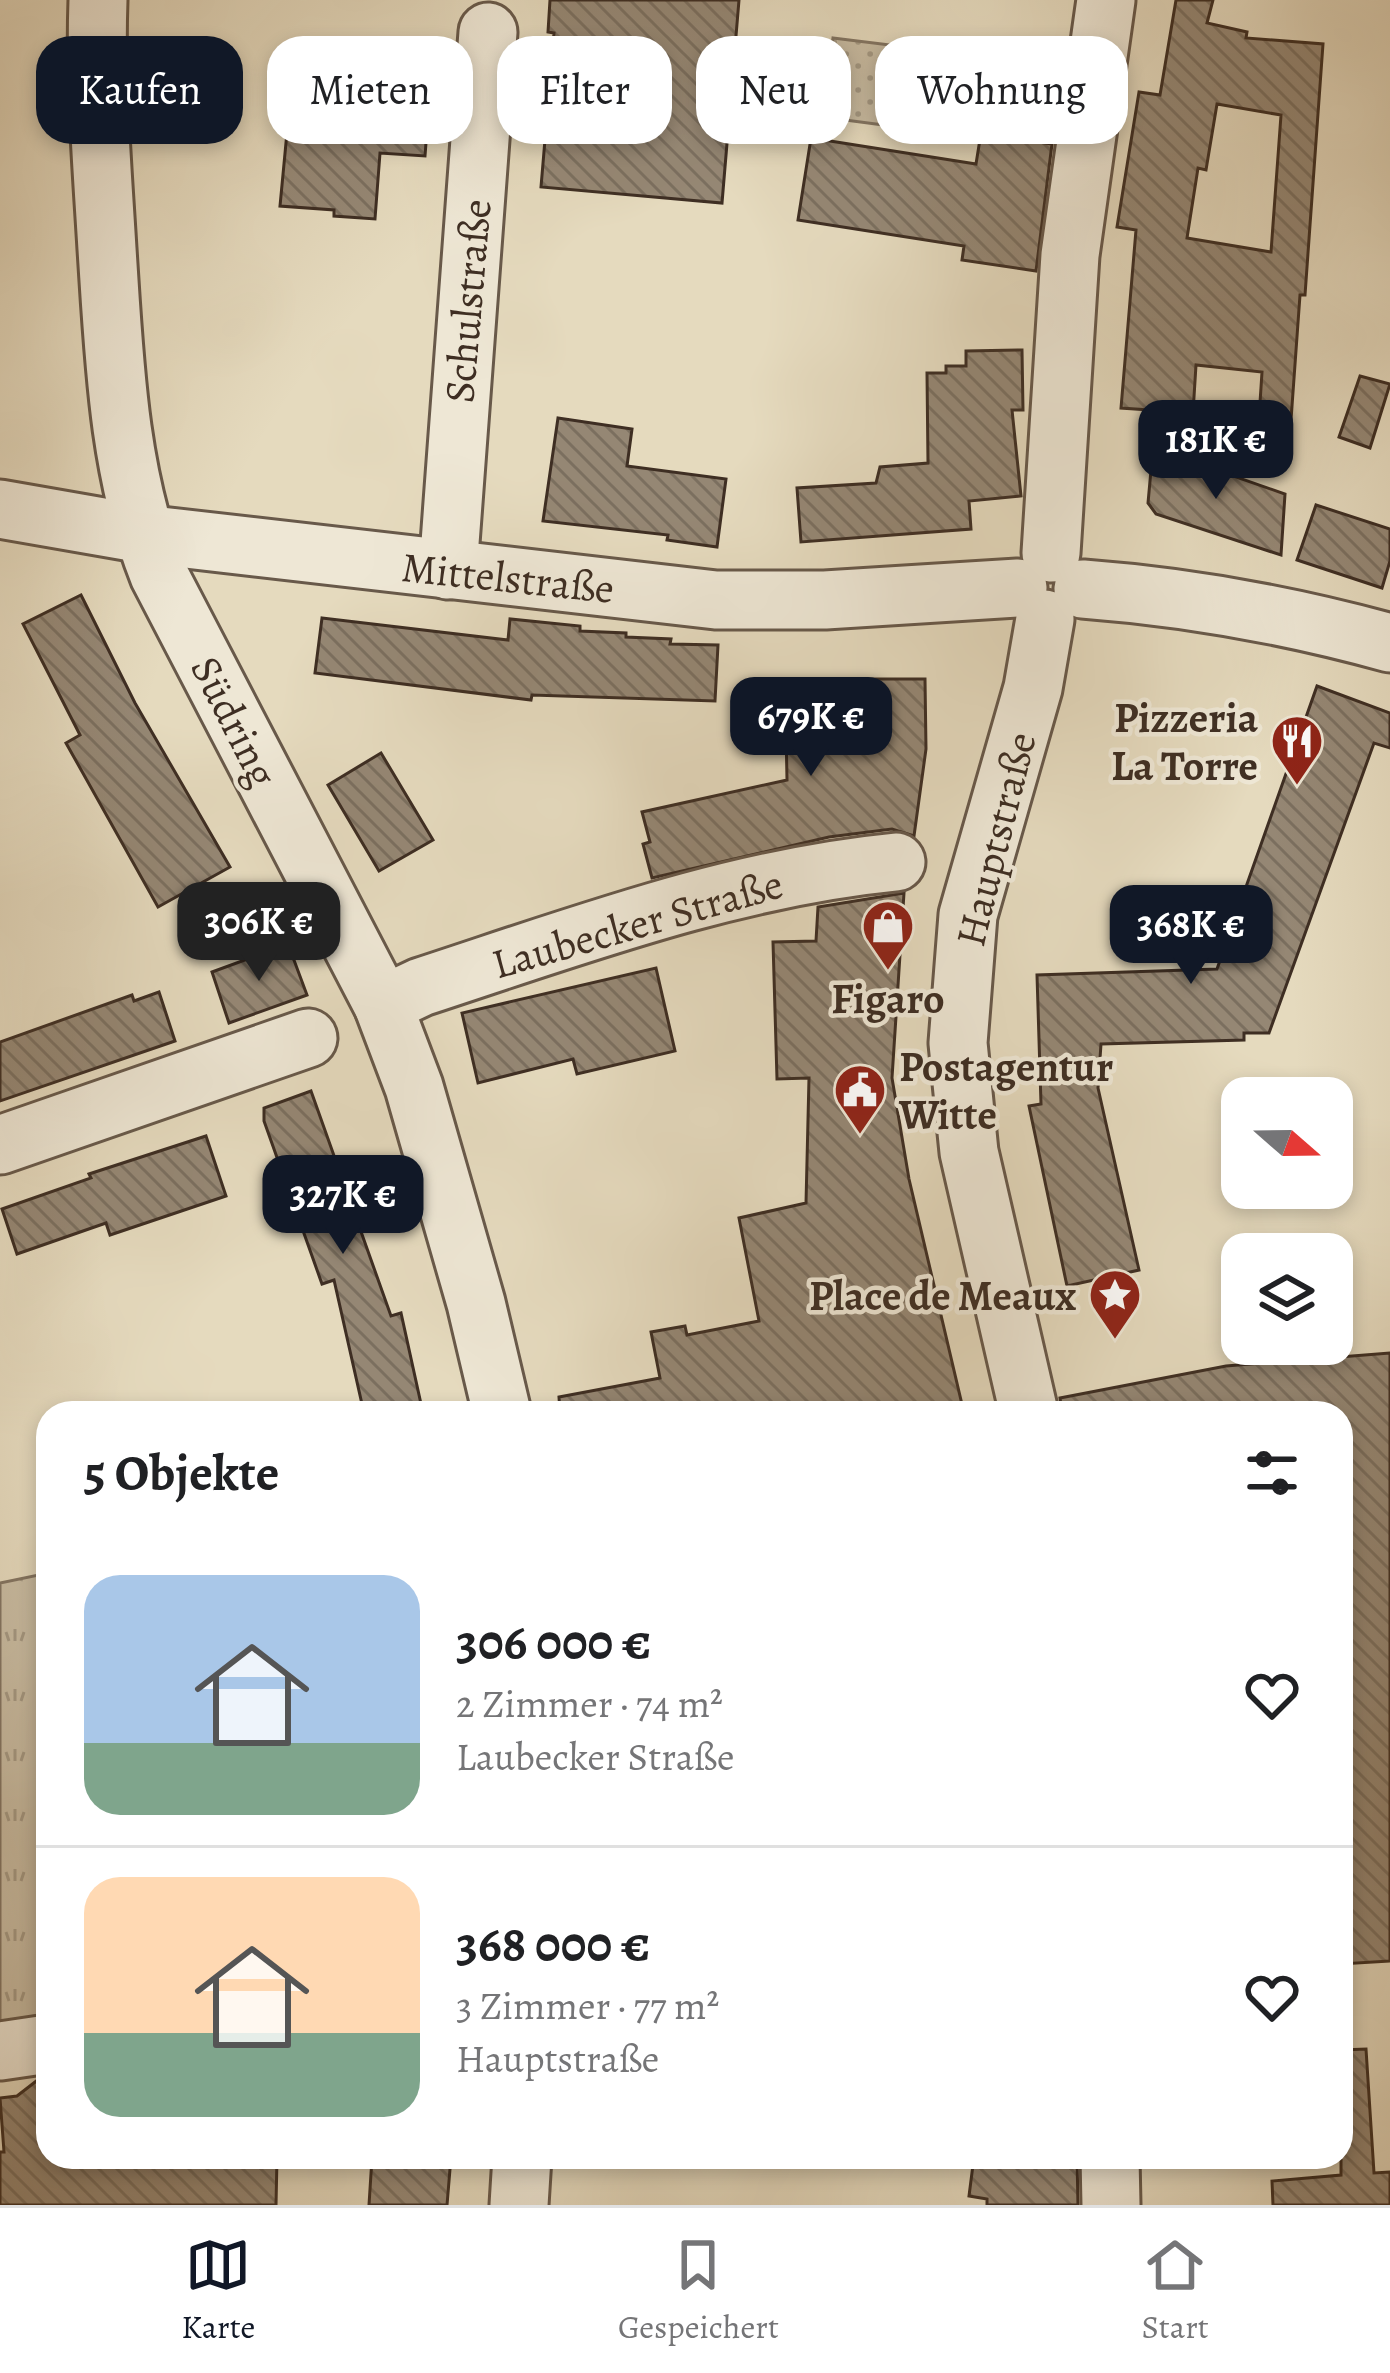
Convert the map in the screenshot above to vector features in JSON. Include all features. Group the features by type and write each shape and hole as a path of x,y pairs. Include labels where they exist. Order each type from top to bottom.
{"street":[{"name":"Südring","path":"98,0 115,361 142,534 383,1004 426,1130 499,1401"},
{"name":"Hauptstraße","path":"1026,1401 969,1152 958,1043 968,915 1015,757 1049,587 1070,255 1106,0"},
{"name":"Schulstraße","path":"448,570 488,32"},
{"name":"Mittelstraße","path":"0,509 142,534 759,602 1049,587 1163,595 1251,609 1390,643"},
{"name":"Laubecker Straße","path":"383,1004 421,987 676,903 852,866 896,862"},
{"path":"0,1145 308,1038"},
{"path":"0,2050 36,2046"},
{"path":"519,2205 520,2169"},
{"path":"1110,2169 1111,2205"}],"green space":[{"path":"851,40 875,43 875,124 851,121"},
{"path":"36,1576 36,2046 0,2051 0,1583"}],"building":[{"path":"550,0 739,0 736,36 696,36 696,144 727,144 722,203 541,187 545,144 672,144 672,36 554,36 548,32"},
{"path":"1176,0 1213,0 1207,23 1247,32 1246,38 1323,44 1291,420 1259,418 1262,372 1196,365 1193,413 1121,408 1136,230 1117,227 1139,92 1160,95","holes":["1217,104 1281,115 1271,252 1187,238 1198,168 1206,170"]},
{"path":"286,144 426,144 425,156 380,153 375,219 280,206"},
{"path":"810,144 849,144 976,164 979,144 1052,144 1036,271 962,260 964,246 798,220"},
{"path":"1022,350 1023,410 1012,410 1021,496 969,501 971,529 801,542 797,488 876,483 880,467 928,463 927,373 966,366 966,351"},
{"path":"1360,376 1390,384 1370,448 1339,437"},
{"path":"558,418 632,429 627,466 726,479 717,547 667,540 668,535 543,521"},
{"path":"1153,448 1285,494 1281,555 1156,514 1148,503"},
{"path":"1316,505 1390,529 1390,561 1382,588 1297,560"},
{"path":"81,595 135,703 230,867 158,907 66,743 80,735 23,624"},
{"path":"322,618 508,640 510,619 671,639 670,644 718,645 715,701 532,695 531,700 315,673"},
{"path":"785,679 925,679 926,749 914,836 892,829 829,837 652,878 643,844 650,842 642,812 787,780"},
{"path":"1317,686 1390,713 1390,748 1374,743 1269,1033 1244,1033 1244,1040 1101,1044 1098,1088 1139,1270 1067,1286 1029,1106 1041,1104 1037,975 1217,969"},
{"path":"381,753 433,840 379,871 328,785"},
{"path":"904,893 892,1078 909,1179 961,1401 559,1401 559,1397 660,1378 651,1332 685,1326 687,1335 759,1321 739,1218 806,1203 809,1078 777,1079 773,942 816,941 818,907"},
{"path":"288,944 307,995 229,1023 212,972"},
{"path":"656,968 675,1051 577,1074 573,1059 478,1083 462,1013"},
{"path":"159,992 175,1041 0,1101 0,1042 132,995 134,1001"},
{"path":"311,1091 391,1316 401,1313 420,1401 361,1401 334,1280 322,1284 264,1121 264,1108"},
{"path":"206,1136 226,1196 110,1235 106,1223 17,1254 2,1209 91,1178 89,1174"},
{"path":"1390,1353 1390,1961 1353,1963 1353,1401 1060,1398 1226,1366 1353,1365 1353,1356"},
{"path":"1366,2049 1374,2173 1390,2172 1390,2205 1273,2205 1272,2181 1341,2175 1341,2169 1353,2169 1353,2050"},
{"path":"36,2081 36,2169 277,2169 276,2205 0,2205 0,2152 4,2152 0,2098 17,2096"},
{"path":"371,2169 450,2169 447,2205 369,2205"},
{"path":"972,2169 1077,2169 1078,2205 987,2205 987,2199 969,2196"}],"place":[{"name":"Pizzeria La Torre","path":"1297,787"},
{"name":"Figaro","path":"888,972"},
{"name":"Postagentur Witte","path":"860,1136"},
{"name":"Place de Meaux","path":"1115,1341"}]}
